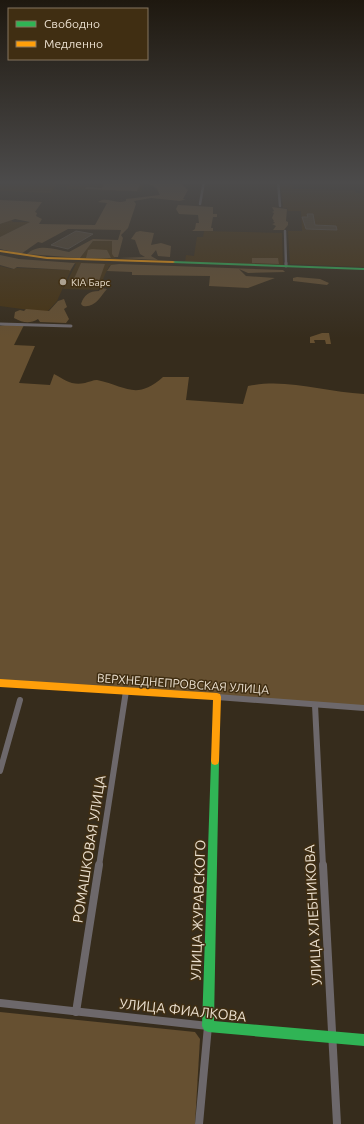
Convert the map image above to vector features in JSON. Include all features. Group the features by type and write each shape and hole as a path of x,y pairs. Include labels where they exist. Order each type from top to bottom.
{"main road":[{"path":"0,252 53,260 364,270"},
{"path":"231,265 364,270"},
{"name":"ВЕРХНЕДНЕПРОВСКАЯ УЛИЦА","path":"0,683 217,697"},
{"name":"УЛИЦА ЖУРАВСКОГО","path":"208,1026 217,697"},
{"name":"УЛИЦА ФИАЛКОВА","path":"208,1026 364,1040"}],"street":[{"path":"285,233 286,266"},
{"path":"0,324 71,326"},
{"name":"РОМАШКОВАЯ УЛИЦА","path":"76,1012 126,690"},
{"name":"ВЕРХНЕДНЕПРОВСКАЯ УЛИЦА","path":"217,697 364,708"},
{"path":"0,771 20,700"},
{"name":"УЛИЦА ХЛЕБНИКОВА","path":"316,705 337,1124"},
{"name":"УЛИЦА ФИАЛКОВА","path":"0,1002 76,1012 208,1026"},
{"name":"УЛИЦА ЖУРАВСКОГО","path":"199,1124 208,1026"}],"shaded area":[{"path":"0,233 7,233 0,237"},
{"path":"7,233 60,233 42,243 38,242 21,254 0,249 0,237"},
{"path":"120,233 123,233 121,235 123,238 118,257 114,257 112,254 112,241 93,241 80,258 27,254 41,248 52,248 69,252 93,239 118,240"},
{"path":"135,233 154,233 151,245 161,243 171,246 170,257 158,256 156,250 151,256 158,260 119,258 145,257 140,254 135,240 131,239"},
{"path":"204,233 282,233 283,265 185,262 186,255 194,256 197,237 203,237"},
{"path":"288,233 364,233 364,267 290,264"},
{"path":"93,241 112,241 114,257 120,260 80,258"},
{"path":"88,250 107,250 111,258 86,258"},
{"path":"0,255 19,259 75,263 70,271 17,267 14,269 0,265"},
{"path":"252,258 278,258 279,264 252,263"},
{"path":"73,262 118,264 109,266 98,290 63,289 76,264"},
{"path":"81,263 105,264 99,281 90,284 73,281"},
{"path":"119,264 283,270 285,272 248,273 239,269 246,276 275,278 248,288 209,286 210,276 132,275 132,272 107,271 111,265"},
{"path":"0,266 12,269 71,270 57,301 47,312 44,312 0,306"},
{"path":"293,278 320,279 329,283 327,285 293,281"},
{"path":"101,288 107,289 94,304 83,306 81,304 87,294 99,291"},
{"path":"64,299 67,307 64,309 69,319 66,323 40,322 38,319 32,322 26,322 14,318 15,312 20,310 24,311 26,309 49,311 58,301"},
{"path":"24,325 14,345 35,346 19,383 50,385 54,374 76,384 97,380 131,390 138,390 154,384 163,377 189,377 186,400 243,404 248,386 263,384 292,384 364,394 364,706 0,680 0,326"},
{"path":"322,333 329,333 331,344 326,344 325,340 314,340 315,343 310,343 310,337"},
{"path":"0,1012 195,1032 200,1039 195,1124 0,1124"}],"building":[{"path":"72,233 93,234 68,249 51,245"}],"traffic: fast":[{"path":"173,262 364,269"},
{"path":"215,761 208,1026 364,1040"}],"traffic: slow":[{"path":"0,251 47,258 173,262"},
{"path":"0,683 217,697 215,761"}],"place":[{"name":"KIA Барс","path":"63,282"}]}
